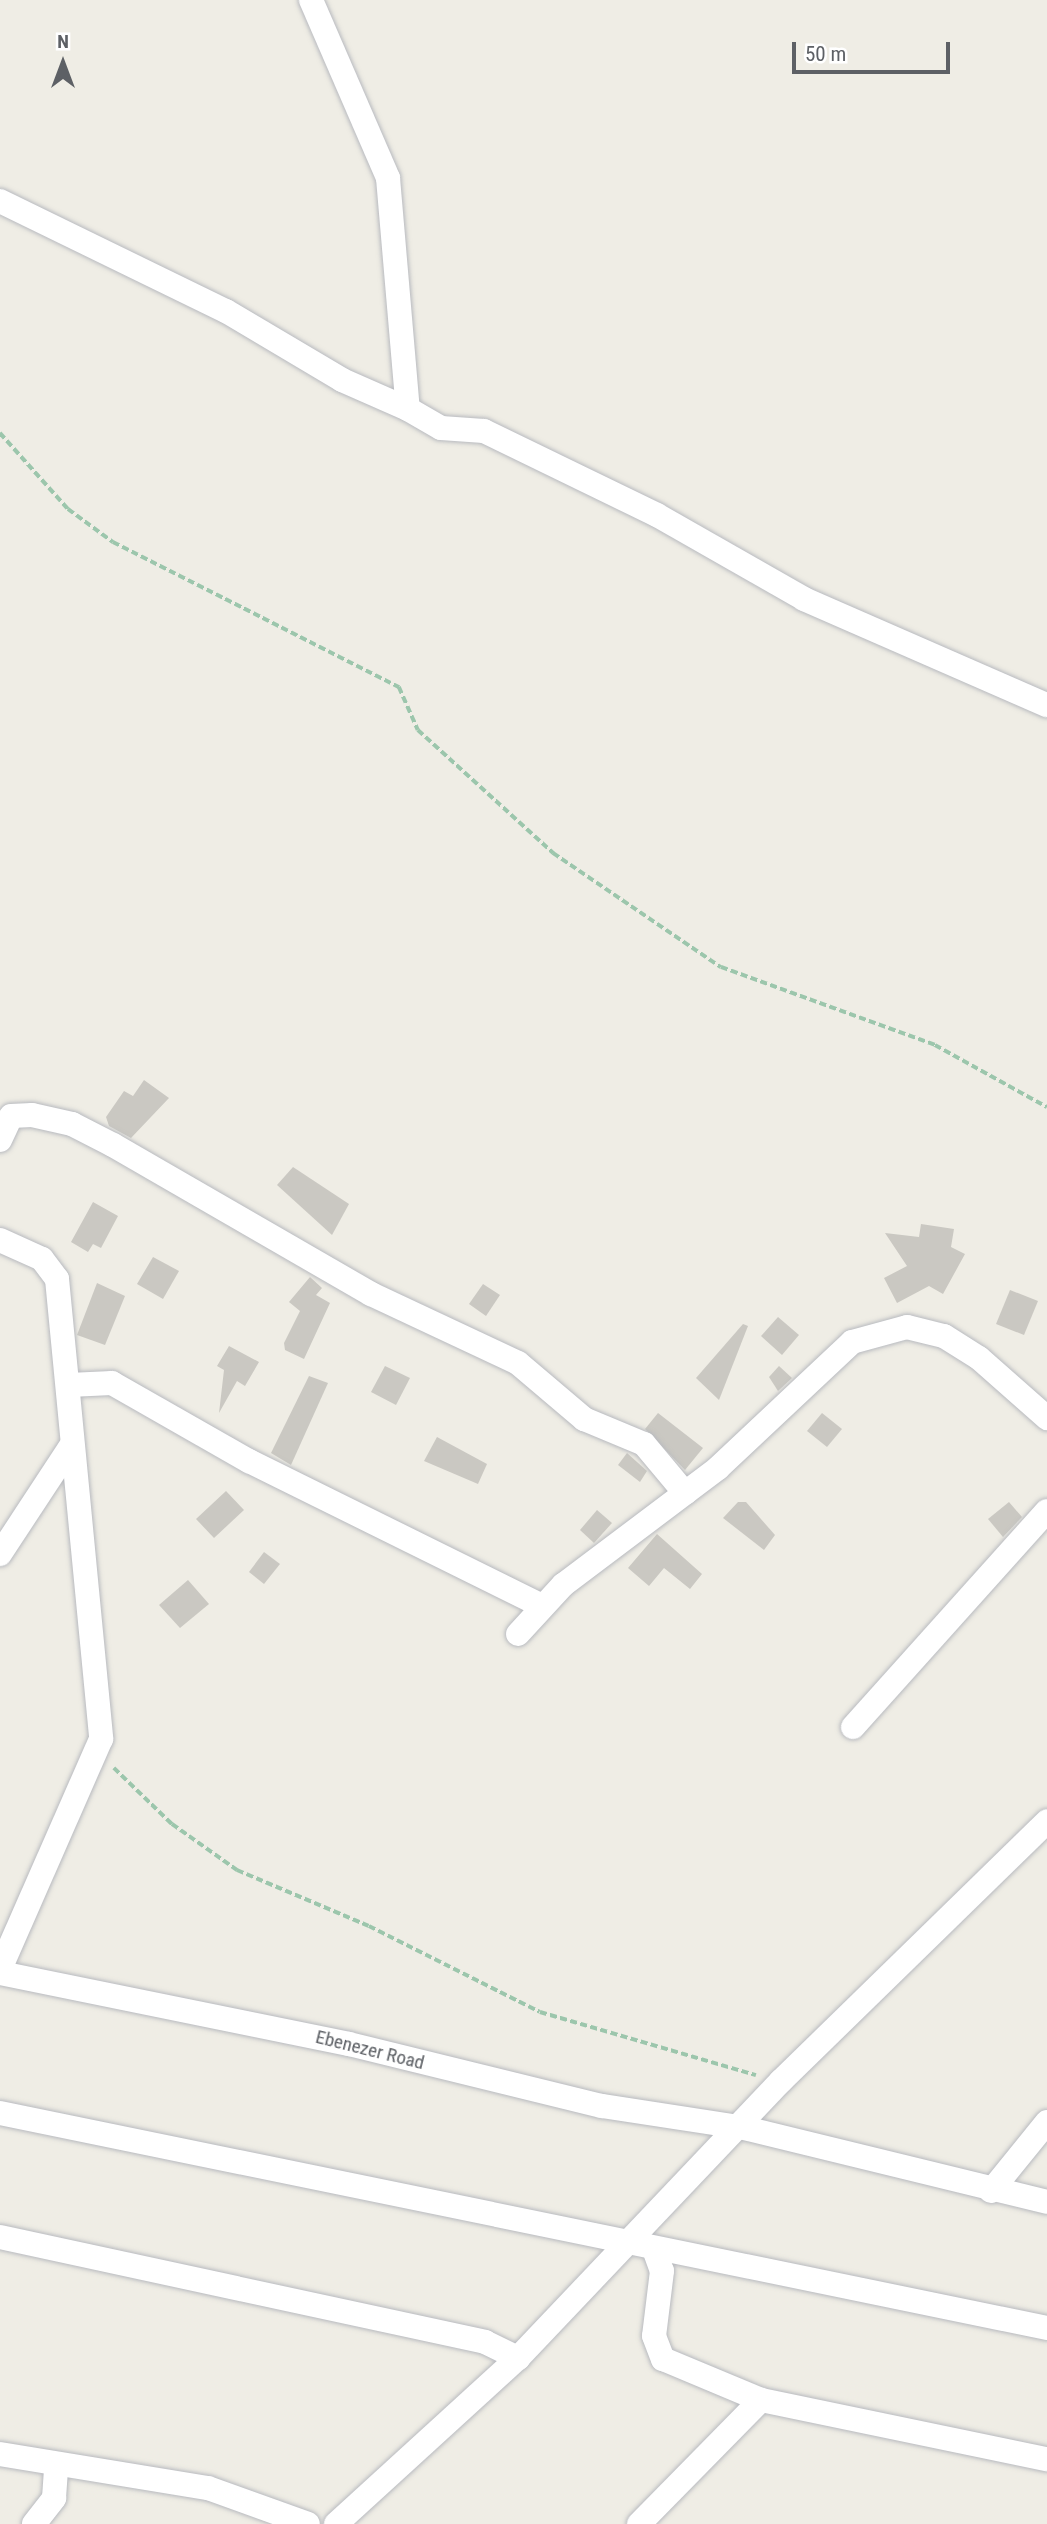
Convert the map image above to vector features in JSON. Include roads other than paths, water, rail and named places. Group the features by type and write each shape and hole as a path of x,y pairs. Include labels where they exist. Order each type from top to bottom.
{"street":[{"path":"311,0 388,178 408,409"},
{"path":"0,201 237,316 342,380 408,409 441,428 484,431 657,515 804,599 1047,705"},
{"path":"0,1140 12,1116 32,1115 72,1124 113,1145 372,1294 518,1363 584,1419 644,1444 685,1493"},
{"path":"0,1240 41,1259 54,1273 69,1385 71,1446 99,1751 0,1971"},
{"path":"518,1634 542,1606 685,1493 833,1354 891,1330 923,1329 960,1345 1047,1418"},
{"path":"69,1385 113,1383 249,1461 542,1606"},
{"path":"0,1554 71,1446"},
{"path":"853,1727 1047,1511"},
{"path":"336,2524 518,2358 782,2081 1047,1821"},
{"name":"Ebenezer Road","path":"0,1971 336,2041 602,2106 740,2127 991,2191 1047,2202"},
{"path":"0,2113 628,2244 655,2252 1047,2328"},
{"path":"991,2191 1047,2122"},
{"path":"0,2237 485,2342 518,2358"},
{"path":"655,2252 662,2271 654,2336 659,2355 761,2400 1047,2459"},
{"path":"639,2524 761,2400"},
{"path":"0,2454 55,2466 84,2465 208,2488 308,2524"},
{"path":"34,2524 54,2498 55,2466"}]}
